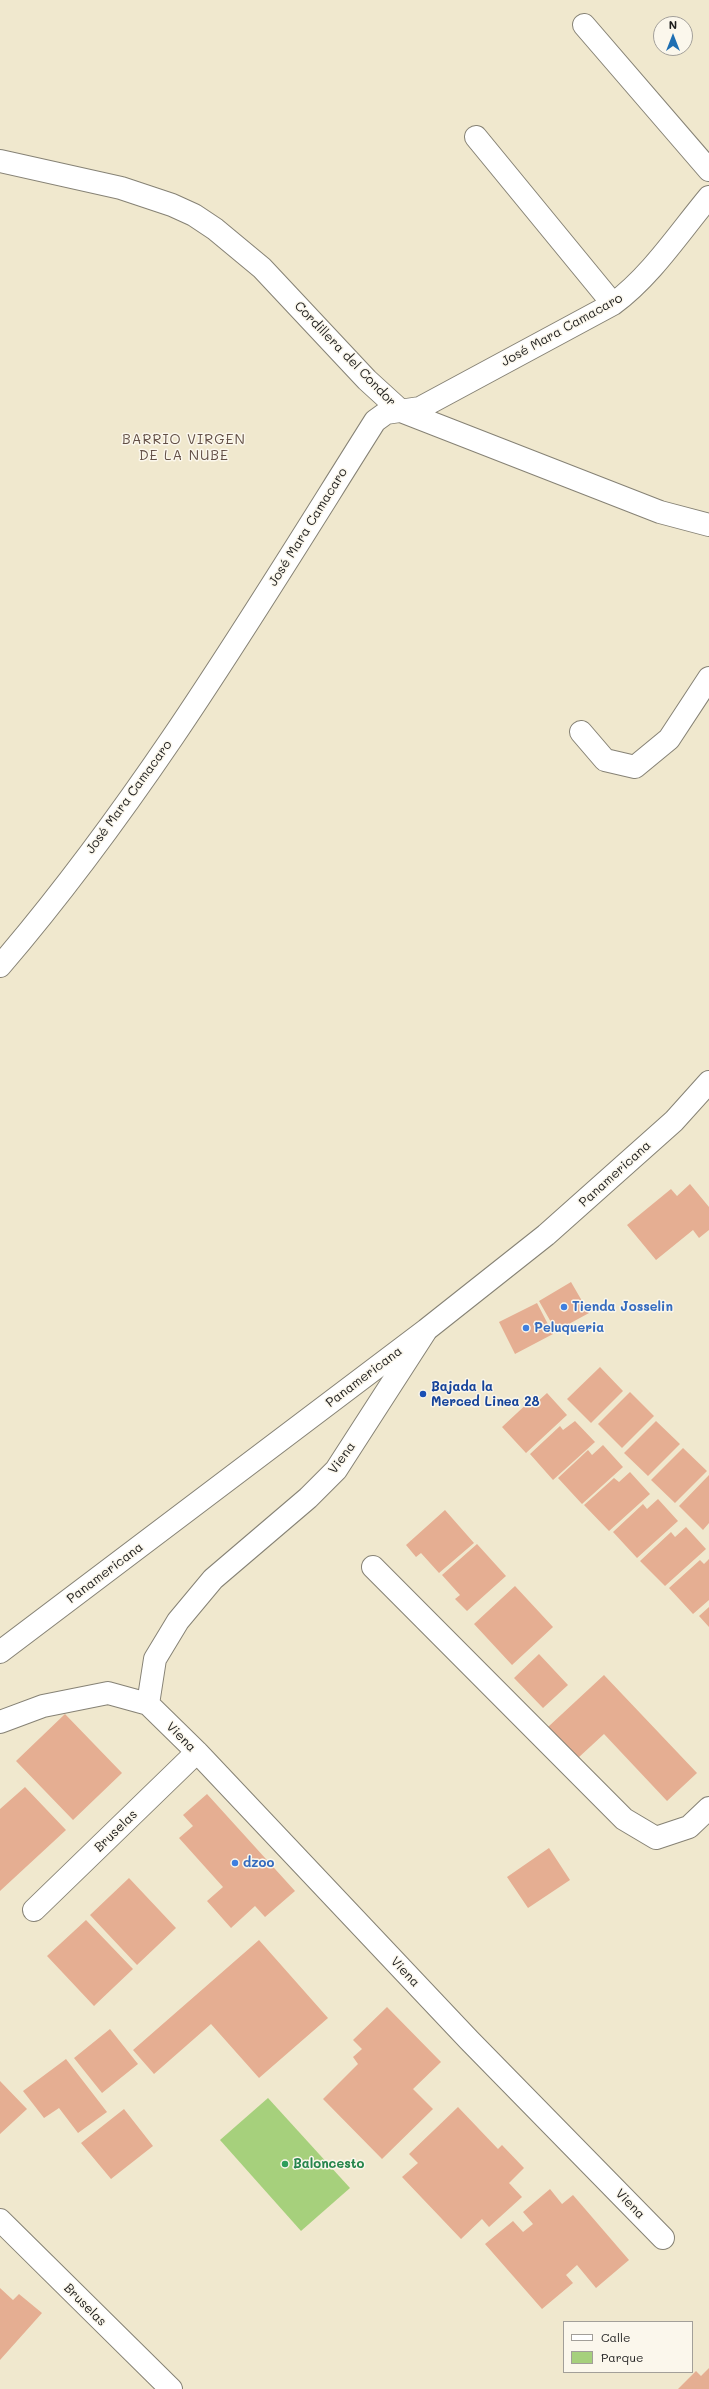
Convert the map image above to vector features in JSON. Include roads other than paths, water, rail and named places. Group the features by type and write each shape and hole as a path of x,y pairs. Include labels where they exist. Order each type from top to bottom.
{"street":[{"path":"584,25 709,170"},
{"path":"476,137 613,304"},
{"name":"Cordillera del Condor","path":"0,161 121,188 172,205 194,215 215,229 262,268 367,380 401,411 660,512 709,526"},
{"name":"José Mara Camacaro","path":"0,966 62,890 206,689 375,421 386,413 420,408 613,304 627,294 644,276 709,197"},
{"path":"581,732 605,760 635,767 669,740 709,678"},
{"name":"Panamericana","path":"0,1652 426,1330 546,1236 674,1121 709,1082"},
{"name":"Viena","path":"148,1704 155,1659 178,1621 213,1578 308,1498 336,1470 426,1330"},
{"path":"374,1567 624,1819 656,1838 689,1827 709,1808"},
{"name":"Viena","path":"0,1722 43,1706 108,1693 148,1704 197,1752 469,2040 663,2238"},
{"name":"Bruselas","path":"34,1910 197,1752"},
{"name":"Bruselas","path":"0,2220 171,2389"}],"place":[{"name":"Tienda Josselin","path":"564,1307"},
{"name":"Peluqueria","path":"526,1328"},
{"name":"Bajada la Merced Linea 28","path":"423,1394"},
{"name":"dzoo","path":"235,1863"},
{"name":"Baloncesto","path":"285,2164"}],"district":[{"name":"BARRIO VIRGEN DE LA NUBE","path":"184,448"}]}
